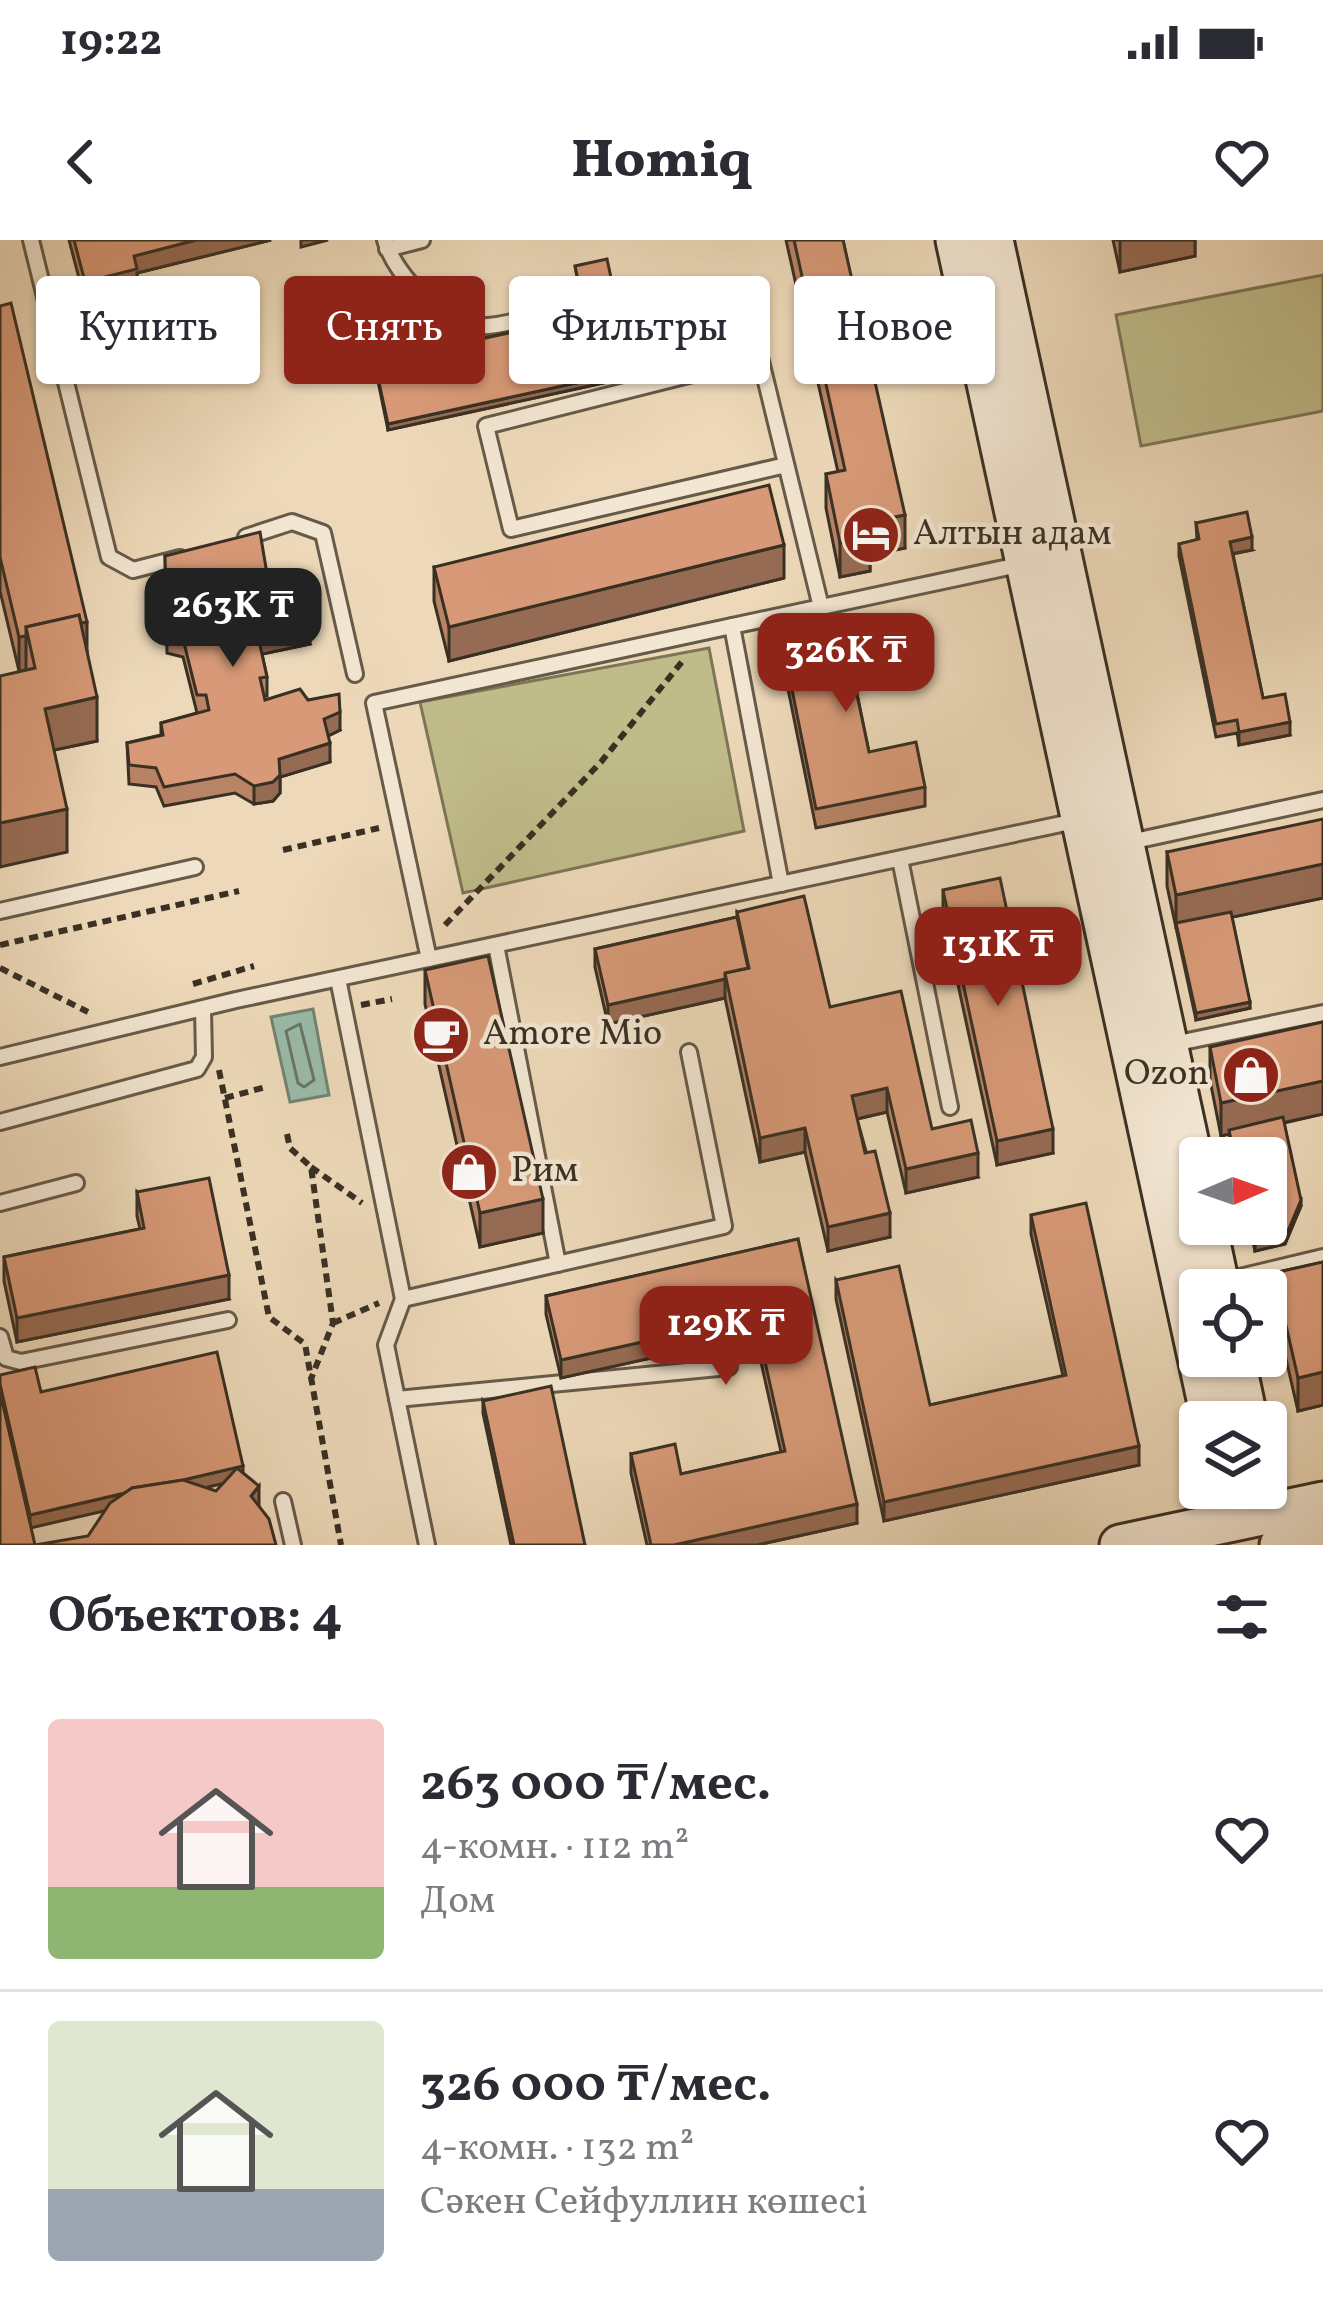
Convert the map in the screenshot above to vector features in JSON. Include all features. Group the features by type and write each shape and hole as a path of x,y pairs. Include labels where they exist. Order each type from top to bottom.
{"main road":[{"path":"956,240 1208,1401"},
{"path":"993,240 1188,1137"},
{"path":"1120,1545 1254,1521 1323,1502"},
{"path":"1254,1521 1323,1535"}],"lane":[{"path":"31,240 110,557 133,570 193,554"},
{"path":"422,240 386,244 408,281 448,315 484,327 509,322"},
{"path":"786,465 512,529 486,426 760,357 821,607"},
{"path":"232,541 292,522 323,533 355,674"},
{"path":"429,959 374,704 1028,563"},
{"path":"732,626 781,884"},
{"path":"1125,843 1323,800"},
{"path":"0,1057 429,959 1085,819"},
{"path":"900,859 950,1107"},
{"path":"0,911 195,867"},
{"path":"496,945 558,1264"},
{"path":"338,979 404,1300 386,1345 427,1545"},
{"path":"0,1122 197,1069 204,1057 203,1009"},
{"path":"1168,1045 1323,1013"},
{"path":"404,1300 724,1226 689,1052"},
{"path":"0,1203 76,1183"},
{"path":"1280,1269 1323,1257"},
{"path":"0,1337 6,1358 21,1362 228,1319"},
{"path":"397,1399 729,1367"},
{"path":"283,1502 293,1545"}],"path":[{"path":"442,929 601,762 706,632"},
{"path":"284,850 400,824"},
{"path":"0,945 239,891"},
{"path":"179,989 254,966"},
{"path":"0,968 89,1012"},
{"path":"218,1065 269,1317 305,1344 341,1545"},
{"path":"225,1098 266,1087"},
{"path":"287,1134 290,1148 367,1207"},
{"path":"311,1167 334,1323 311,1380"}],"shaded area":[{"path":"1323,275 1323,411 1141,446 1116,315"},
{"path":"709,648 744,831 463,893 420,702"}],"water":[{"path":"313,1009 329,1095 290,1102 271,1017"}],"building":[{"path":"74,240 196,240 134,256 137,269 83,276"},
{"path":"794,240 843,240 851,276 802,276"},
{"path":"607,259 611,276 577,276 575,266"},
{"path":"11,303 87,622 81,623 79,615 26,627 26,636 19,637 0,557 0,306"},
{"path":"509,333 509,384 571,384 388,424 379,384 485,384 485,338"},
{"path":"826,384 875,384 905,515 867,522 870,537 840,543 826,474 845,470"},
{"path":"769,485 784,545 449,627 434,567"},
{"path":"1247,512 1252,537 1230,542 1263,698 1285,694 1290,722 1239,732 1237,720 1216,724 1179,544 1199,539 1196,523"},
{"path":"260,532 268,580 305,578 310,625 258,636 267,677 260,678 265,700 300,689 308,700 339,694 340,712 324,719 330,743 279,759 280,775 273,782 254,786 235,774 164,787 156,768 129,765 127,743 163,735 161,723 209,710 206,695 197,695 183,639 167,634 165,556"},
{"path":"79,615 97,697 45,709 67,809 0,823 0,676 35,668 26,627"},
{"path":"892,618 901,661 852,671 869,752 916,742 925,787 816,809 782,640"},
{"path":"1323,819 1323,864 1176,895 1167,852"},
{"path":"1000,878 1053,1129 997,1141 943,890"},
{"path":"804,896 830,1007 901,991 932,1129 971,1120 978,1153 906,1169 887,1088 852,1096 865,1153 875,1151 890,1213 828,1227 805,1128 760,1138 725,973 749,968 737,912"},
{"path":"1231,912 1250,1002 1196,1013 1176,923"},
{"path":"737,917 748,968 725,973 725,979 608,1005 595,949"},
{"path":"488,956 543,1199 480,1213 425,970"},
{"path":"1323,1022 1323,1081 1221,1103 1210,1047"},
{"path":"1283,1117 1301,1200 1287,1233 1287,1137 1230,1137 1229,1130"},
{"path":"209,1178 229,1275 17,1318 4,1257 144,1228 137,1192"},
{"path":"1086,1203 1139,1446 884,1502 836,1280 899,1266 930,1405 1066,1375 1031,1215"},
{"path":"798,1239 857,1504 674,1545 651,1545 631,1454 675,1444 681,1474 785,1451 755,1317 561,1360 546,1296"},
{"path":"1323,1262 1323,1372 1298,1378 1287,1330 1287,1270"},
{"path":"217,1352 243,1466 30,1515 0,1375 35,1367 41,1392"},
{"path":"551,1386 585,1545 514,1545 483,1401"},
{"path":"0,1392 35,1545 0,1545"},
{"path":"237,1468 259,1486 251,1496 269,1519 276,1545 35,1545 88,1536 110,1503 132,1488 183,1480 216,1491"}],"place":[{"name":"Алтын адам","path":"871,535"},
{"name":"Amore Mio","path":"441,1035"},
{"name":"Ozon","path":"1251,1075"},
{"name":"Рим","path":"469,1172"}]}
